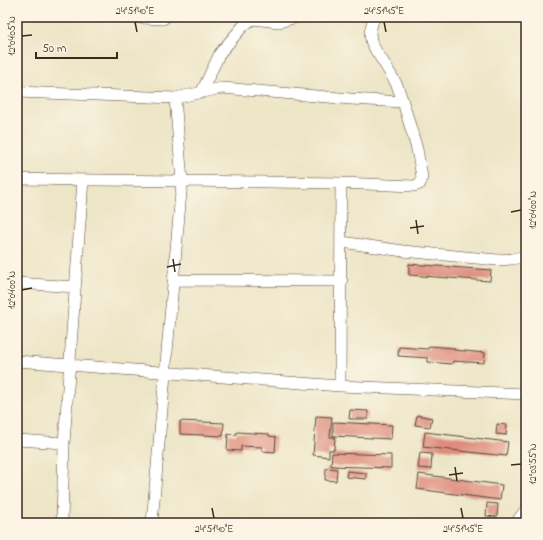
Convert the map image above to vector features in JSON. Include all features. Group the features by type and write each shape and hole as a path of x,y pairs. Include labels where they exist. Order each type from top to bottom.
{"street":[{"path":"121,17 163,19 166,17"},
{"path":"201,93 220,53 244,25 253,19 279,22 297,17"},
{"path":"17,179 414,186 420,184 422,177 417,149 403,102 397,85 371,41 370,32 372,18"},
{"path":"17,92 175,98 222,88 403,102"},
{"path":"152,523 167,372 182,181 175,98"},
{"path":"62,523 64,443 83,180"},
{"path":"340,386 342,281 341,184"},
{"path":"342,242 403,251 498,260 526,256"},
{"path":"175,280 342,281"},
{"path":"17,283 75,288"},
{"path":"17,361 340,386 526,394"},
{"path":"17,440 64,443"},
{"path":"516,523 526,509"}],"building":[{"path":"409,264 491,270 490,281 409,275"},
{"path":"429,346 485,353 484,363 453,361 452,364 428,362 428,358 398,356 399,347 428,349"},
{"path":"350,410 368,411 368,419 349,419"},
{"path":"417,415 432,418 430,427 415,425"},
{"path":"316,416 332,417 330,437 335,437 334,450 329,450 329,457 313,455"},
{"path":"180,421 224,423 223,436 180,434"},
{"path":"333,422 392,425 391,439 333,436"},
{"path":"497,424 507,425 506,435 496,434"},
{"path":"237,432 269,434 269,436 276,437 275,452 262,451 262,447 241,446 241,451 227,450 228,434 236,435"},
{"path":"425,432 508,442 506,456 423,447"},
{"path":"332,453 391,455 391,468 331,466"},
{"path":"420,453 432,454 431,469 418,468"},
{"path":"326,468 337,469 336,481 325,480"},
{"path":"347,471 366,473 366,479 346,477"},
{"path":"419,474 502,485 500,500 417,489"},
{"path":"487,503 498,504 497,517 486,516"}]}
